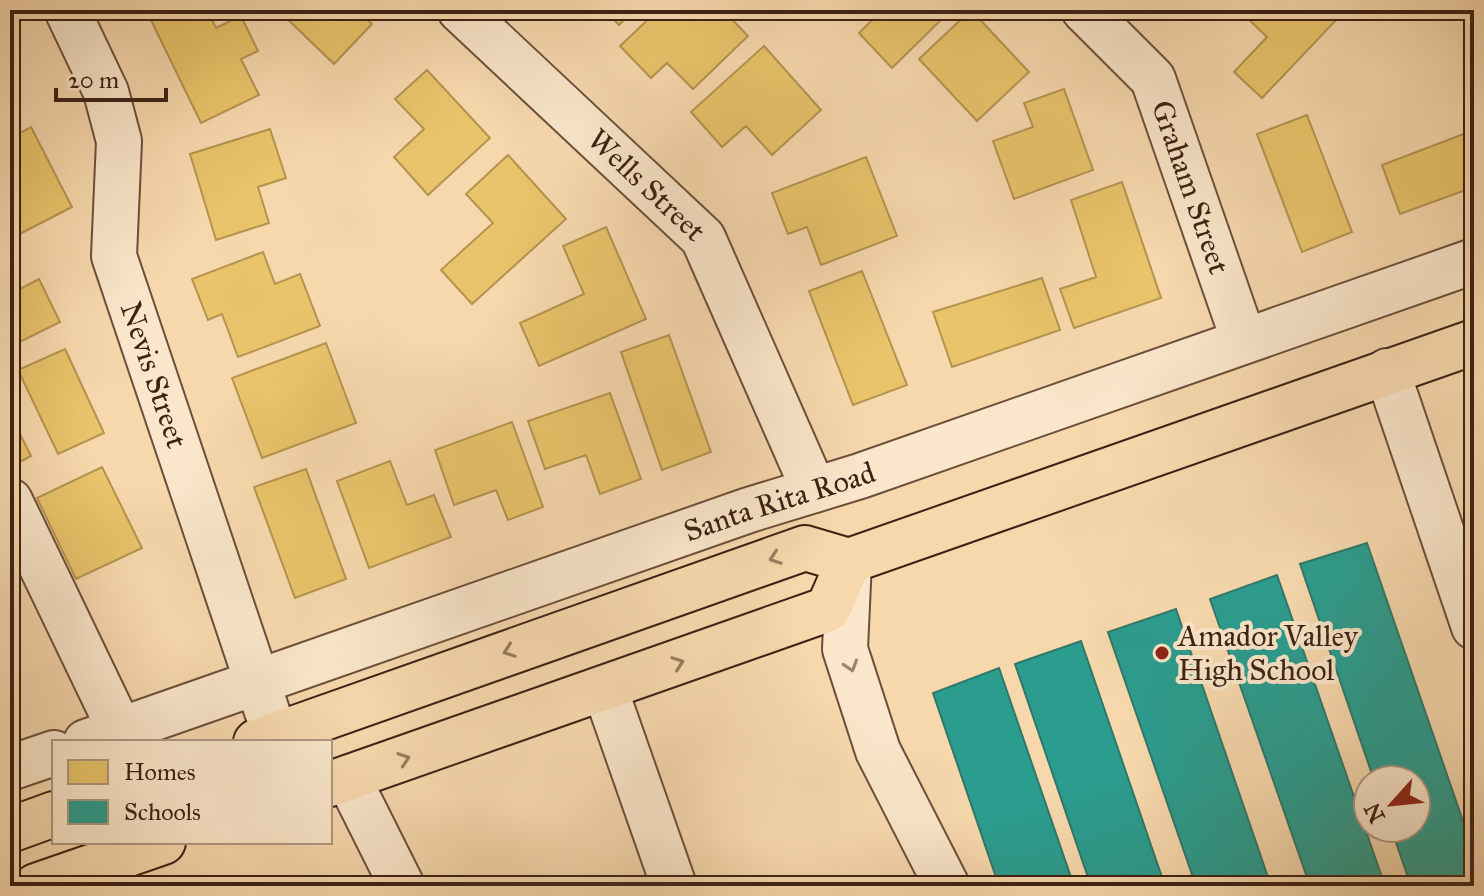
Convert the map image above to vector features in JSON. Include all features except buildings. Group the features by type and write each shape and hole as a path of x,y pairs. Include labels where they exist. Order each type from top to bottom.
{"main road":[{"path":"339,781 828,609 849,561 1474,342"},
{"name":"Santa Rita Road","path":"265,739 805,548 849,561"},
{"path":"582,625 605,689"},
{"path":"10,830 52,815"},
{"path":"37,886 157,844"}],"street":[{"name":"Nevis Street","path":"67,10 106,92 119,141 114,256 258,681 265,739"},
{"name":"Wells Street","path":"460,10 703,238 814,490"},
{"name":"Graham Street","path":"1084,10 1153,79 1244,341"},
{"name":"Santa Rita Road","path":"103,736 1474,261"},
{"path":"1387,371 1474,627"},
{"path":"10,501 103,736"},
{"path":"849,561 845,649 878,751 947,886"},
{"path":"605,689 674,886"},
{"path":"339,781 402,886"}],"place":[{"name":"Amador Valley High School","path":"1162,653"}]}
